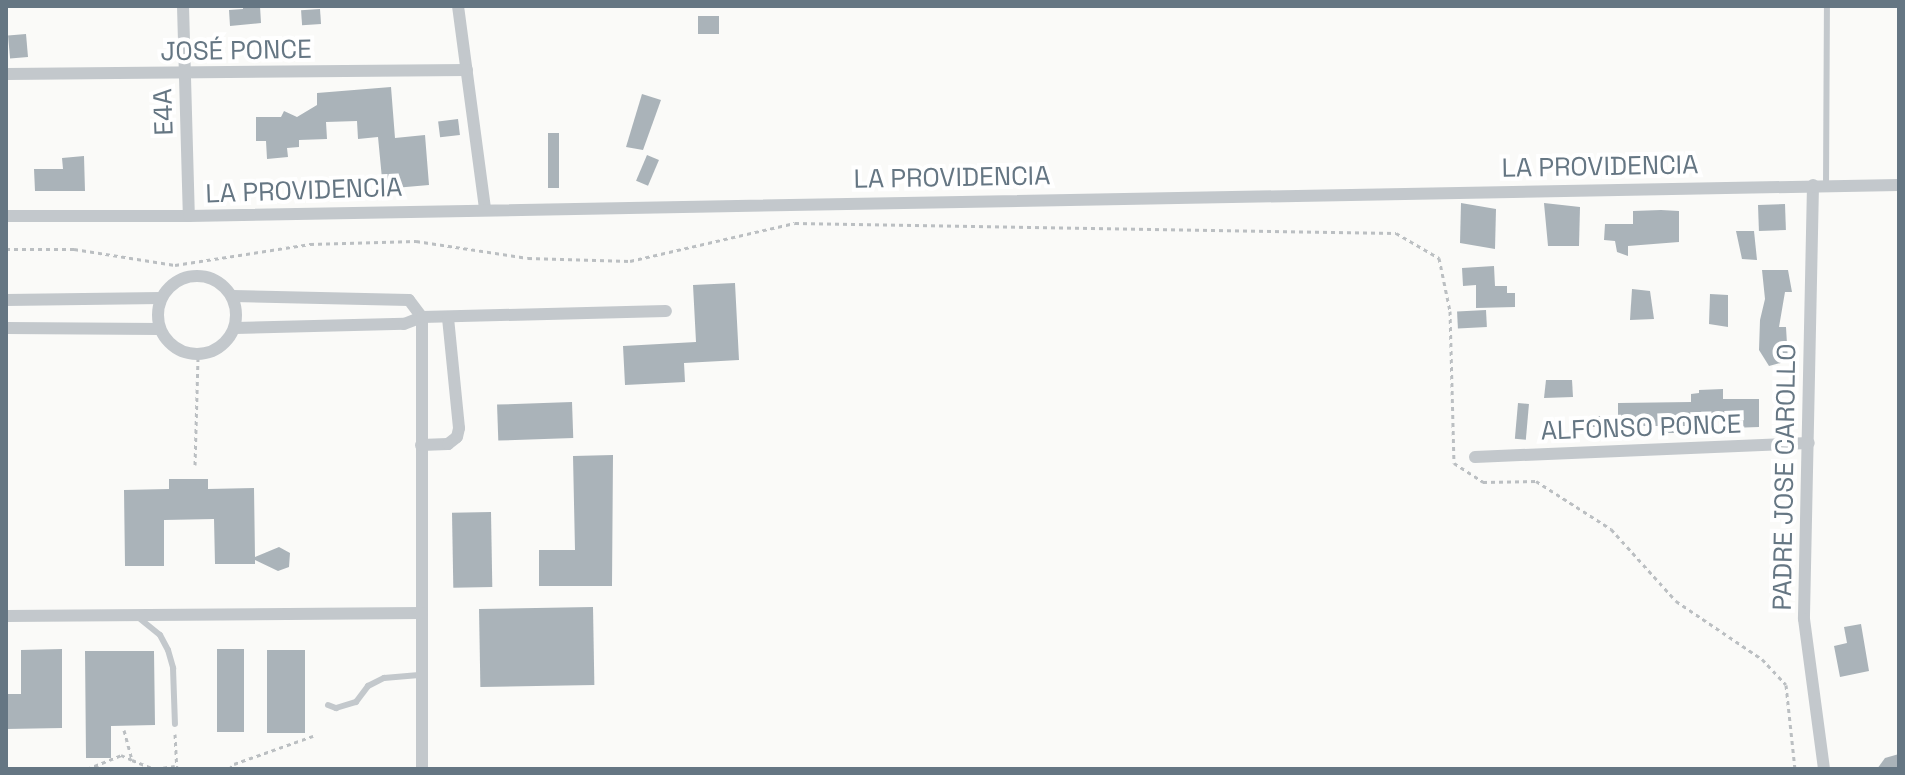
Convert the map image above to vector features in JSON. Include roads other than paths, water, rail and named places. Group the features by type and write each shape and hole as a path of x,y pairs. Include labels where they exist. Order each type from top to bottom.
{"street":[{"name":"E4A","path":"183,6 189,216"},
{"path":"458,6 485,208"},
{"name":"JOSÉ PONCE","path":"6,74 467,70"},
{"name":"PADRE JOSE CAROLLO","path":"1820,185 1804,619 1824,769"},
{"name":"LA PROVIDENCIA","path":"6,216 189,216 485,208 1899,185"},
{"path":"197,275 224,285 233,296 237,312 235,328 227,342 213,351 198,355 182,352 169,343 160,329 157,313 161,298 182,278 197,275"},
{"path":"233,296 409,300 422,317 422,769"},
{"path":"6,300 161,298"},
{"path":"235,328 404,324 422,317 666,311"},
{"path":"421,445 448,444 457,437 448,318"},
{"path":"6,328 160,329"},
{"name":"ALFONSO PONCE","path":"1475,457 1809,443"},
{"path":"6,616 422,613"}],"lane":[{"path":"1820,185 1827,6"},
{"path":"137,615 160,635 168,650 173,668 175,724"},
{"path":"328,705 336,708 356,702 368,686 384,678 422,675"}]}
